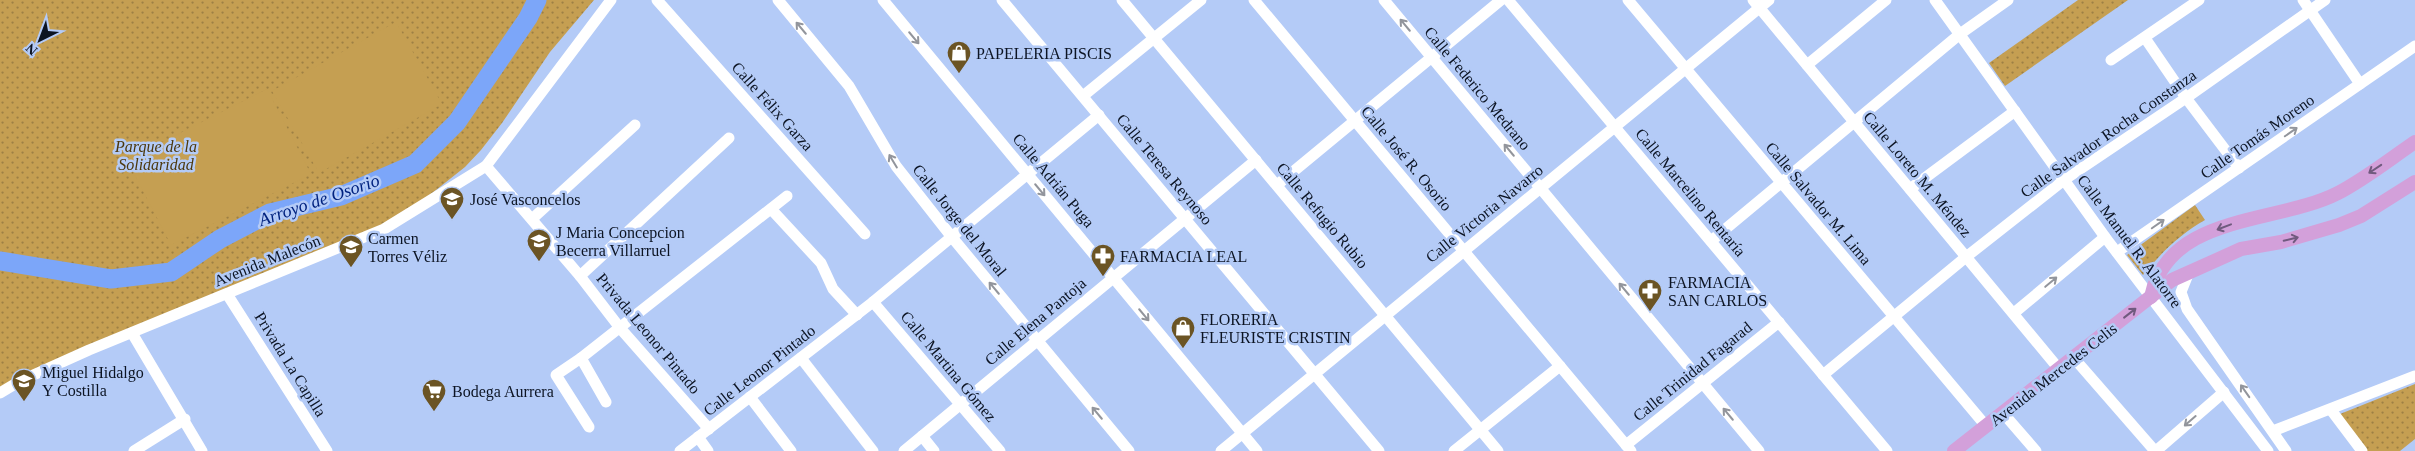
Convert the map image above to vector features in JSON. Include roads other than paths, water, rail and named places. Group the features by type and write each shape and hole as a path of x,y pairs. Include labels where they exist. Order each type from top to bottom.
{"main road":[{"path":"2151,297 2157,273 2171,256 2188,243 2226,225 2302,206 2339,193 2415,142"},
{"name":"Avenida Mercedes Celis","path":"1954,451 2172,280 2240,249 2281,242 2339,225 2361,216 2415,182"}],"street":[{"name":"Avenida Malecón","path":"0,393 54,366 384,229 486,166 611,0"},
{"name":"Calle Félix Garza","path":"657,0 865,234"},
{"name":"Calle Jorge del Moral","path":"778,0 849,86 896,166 951,236 1128,451"},
{"name":"Calle Adrián Puga","path":"883,0 1257,451"},
{"name":"Calle Teresa Reynoso","path":"1002,0 1379,451"},
{"name":"Calle Refugio Rubio","path":"1122,0 1498,451"},
{"path":"1083,96 1201,0"},
{"name":"Calle José R. Osorio","path":"1254,0 1628,448"},
{"name":"Calle Federico Medrano","path":"1384,0 1759,451"},
{"path":"1276,185 1501,0"},
{"name":"Calle Marcelino Rentaría","path":"1508,0 1887,451"},
{"name":"Calle Salvador M. Lima","path":"1628,0 1986,426"},
{"name":"Calle Victoria Navarro","path":"1221,451 1685,69 1756,4 1769,0"},
{"path":"1807,65 1886,0"},
{"name":"Calle Manuel R. Alatorre","path":"1935,0 2105,238 2118,252 2268,451"},
{"path":"1711,241 1960,34 2008,0"},
{"path":"2111,60 2199,0"},
{"path":"2303,0 2360,84"},
{"name":"Calle Salvador Rocha Constanza","path":"1823,375 1966,257 2064,180 2186,98 2325,0"},
{"name":"Calle Loreto M. Méndez","path":"1756,4 2059,369"},
{"path":"2145,38 2186,98 2239,168"},
{"name":"Calle Tomás Moreno","path":"2118,252 2415,46"},
{"path":"1910,190 2014,111"},
{"name":"Calle Leonor Pintado","path":"680,451 857,315 1099,116"},
{"path":"532,219 635,125"},
{"path":"580,276 729,138"},
{"name":"Calle Elena Pantoja","path":"904,451 1256,160"},
{"name":"Privada Leonor Pintado","path":"486,166 580,276 620,328 709,429"},
{"path":"589,428 556,375 620,328 787,196"},
{"path":"771,209 821,263 833,289 857,315"},
{"path":"2014,313 2105,238"},
{"path":"2189,272 2181,292 2187,310 2286,451"},
{"name":"Privada La Capilla","path":"227,294 327,451"},
{"name":"Calle Martina Gómez","path":"873,302 1000,451"},
{"name":"Calle Trinidad Fagarad","path":"1628,448 1779,322"},
{"path":"132,333 185,419 202,451"},
{"path":"2073,357 2156,451 2224,392"},
{"path":"581,358 606,402"},
{"path":"801,358 873,451"},
{"path":"1454,451 1560,366"},
{"path":"2273,431 2415,376"},
{"path":"750,397 791,451"},
{"path":"2331,410 2362,451"},
{"path":"2003,413 2036,451"},
{"path":"134,451 185,419"},
{"path":"922,436 934,451"},
{"path":"698,438 708,451"}],"waterway":[{"name":"Arroyo de Osorio","path":"0,261 111,279 171,272 220,239 270,213 341,196 415,164 457,122 528,18 537,0"}],"place":[{"name":"PAPELERIA PISCIS","path":"959,74"},
{"name":"José Vasconcelos","path":"452,220"},
{"name":"J Maria Concepcion Becerra Villarruel","path":"539,262"},
{"name":"Carmen Torres Véliz","path":"351,268"},
{"name":"FARMACIA LEAL","path":"1103,277"},
{"name":"FARMACIA SAN CARLOS","path":"1650,312"},
{"name":"FLORERIA FLEURISTE CRISTIN","path":"1183,349"},
{"name":"Miguel Hidalgo Y Costilla","path":"24,402"},
{"name":"Bodega Aurrera","path":"434,412"}],"park label":[{"name":"Parque de la Solidaridad","path":"156,155"}]}
